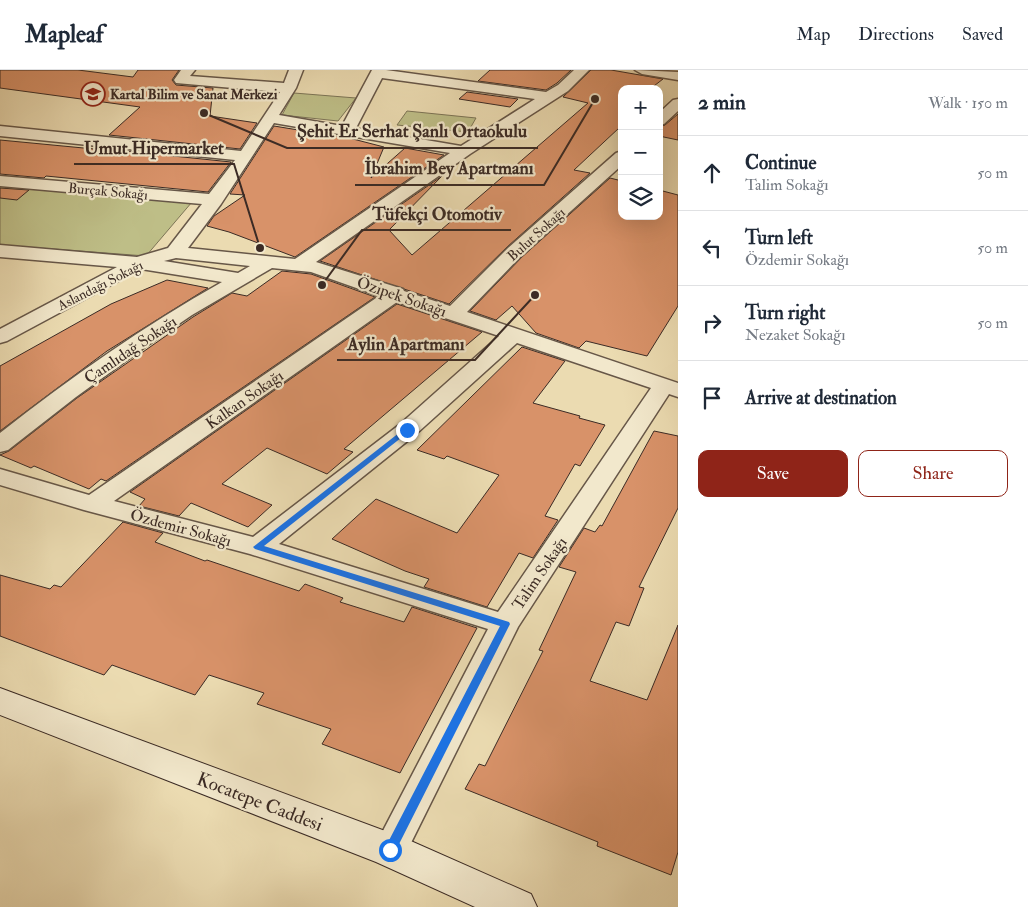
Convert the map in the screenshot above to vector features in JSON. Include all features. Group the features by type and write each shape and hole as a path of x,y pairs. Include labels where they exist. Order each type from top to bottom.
{"street":[{"path":"176,252 246,156 289,88 296,70"},
{"path":"298,266 464,151 563,88 582,70"},
{"path":"642,70 678,76"},
{"path":"347,130 379,71 462,78 549,97"},
{"path":"185,75 289,88"},
{"path":"663,117 678,103"},
{"path":"270,118 464,151"},
{"path":"0,131 246,156"},
{"name":"Bulut Sokağı","path":"454,314 472,293 524,243 618,160"},
{"name":"Burçak Sokağı","path":"0,181 215,200"},
{"path":"0,251 138,263 241,280"},
{"name":"Özipek Sokağı","path":"176,252 314,267 396,293 671,388"},
{"name":"Aslandağı Sokağı","path":"0,337 138,263 176,252"},
{"name":"Çamlıdağ Sokağı","path":"0,445 54,401 185,311 241,280 267,263"},
{"name":"Kalkan Sokağı","path":"93,504 396,293"},
{"path":"258,547 407,430 513,335"},
{"name":"Talim Sokağı","path":"390,850 506,624 671,388"},
{"name":"Özdemir Sokağı","path":"0,477 93,504 258,547 506,624"},
{"name":"Kocatepe Caddesi","path":"0,701 390,850 518,907"}],"green space":[{"path":"294,93 356,98 338,121 282,115"},
{"path":"407,111 476,118 468,132 397,125"},
{"path":"0,184 192,202 146,256 0,245"}],"building":[{"path":"0,70 78,70 133,77 138,70 179,70 172,80 176,85 213,88 210,116 257,123 240,149 109,135 140,107 0,88"},
{"path":"490,70 571,70 546,90 478,81"},
{"path":"591,70 611,70 663,79 655,85 618,85 618,129 574,170 590,173 507,247 449,304 320,261 442,176 389,230 412,255 588,103 563,97"},
{"path":"467,92 518,99 510,107 459,99"},
{"path":"678,114 678,140 663,137 663,126"},
{"path":"274,126 353,139 384,147 371,178 405,148 444,155 295,257 229,232 207,226 214,216 245,195 230,194"},
{"path":"0,140 231,162 208,192 46,176 44,178 0,174"},
{"path":"610,178 618,180 618,220 663,220 663,191 678,195 678,306 647,356 586,341 579,348 536,333 512,306 496,320 470,311 522,257"},
{"path":"0,188 29,190 17,200 0,198"},
{"path":"282,271 311,274 375,297 106,481 101,479 89,489 34,466 31,468 0,455 9,451 77,398 193,317 232,293 247,296"},
{"path":"167,280 208,288 107,351 0,431 0,366 111,304"},
{"path":"397,304 482,332 344,449 353,452 327,474 267,448 222,484 272,505 248,527 191,503 179,516 139,506 145,499 130,492"},
{"path":"522,347 565,361 533,403 605,425 580,466 575,464 545,516 558,520 533,558 519,553 487,607 424,587 429,579 405,571 332,539 376,499 457,533 499,475 447,456 444,459 417,450"},
{"path":"654,431 678,436 678,508 639,587 644,588 629,626 616,622 590,681 647,700 678,625 678,852 671,875 597,846 598,842 465,789 479,764 485,766 543,651 539,650 576,572 559,567 584,528 595,532 600,525 602,526"},
{"path":"123,522 163,533 155,542 205,561 207,560 299,591 305,584 343,598 340,602 404,622 412,607 477,628 400,773 322,744 331,729 257,704 264,693 209,675 195,695 112,665 104,675 0,636 0,575 50,589 54,585 61,587"}],"place":[{"name":"Kartal Bilim ve Sanat Merkezi","path":"93,94"},
{"name":"İbrahim Bey Apartmanı","path":"595,99"},
{"name":"Şehit Er Serhat Şanlı Ortaokulu","path":"204,113"},
{"name":"Umut Hipermarket","path":"260,248"},
{"name":"Tüfekçi Otomotiv","path":"322,285"},
{"name":"Aylin Apartmanı","path":"535,295"}],"route":[{"path":"390,850 506,624 258,547 407,430"}]}
